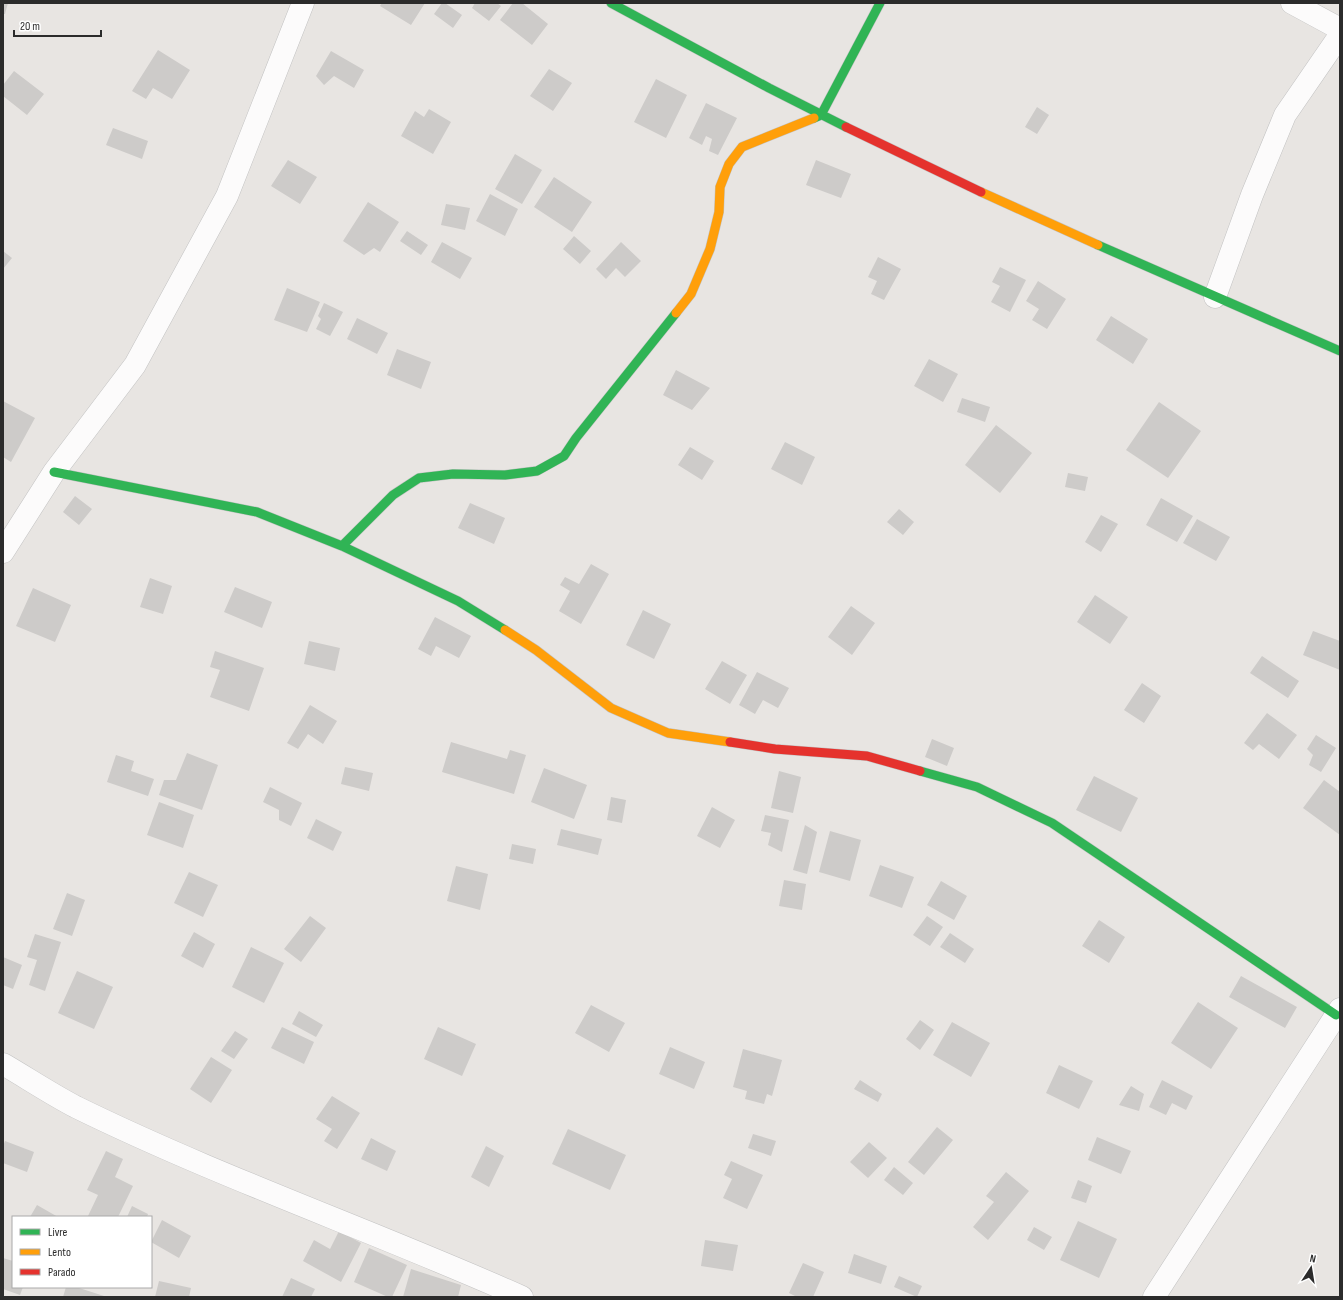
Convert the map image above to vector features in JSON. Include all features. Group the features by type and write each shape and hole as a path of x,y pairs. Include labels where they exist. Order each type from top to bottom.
{"street":[{"path":"3,552 54,472 135,365 227,196 303,3"},
{"path":"611,3 822,115 978,190 1215,298 1340,351"},
{"path":"342,546 393,495 419,478 453,474 505,475 537,471 564,456 581,432 691,294 710,249 719,212 720,187 729,164 742,147 822,115 880,3"},
{"path":"1292,3 1340,29"},
{"path":"1215,298 1252,195 1285,115 1340,35"},
{"path":"54,472 257,512 342,546 458,601 536,650 611,708 668,732 775,749 867,756 978,787 1052,823 1338,1012 1154,1297"},
{"path":"3,1064 75,1106 174,1151 334,1220 438,1259 522,1297"}],"building":[{"path":"3,3 8,3 5,14 3,14"},
{"path":"382,3 425,3 411,25 380,6"},
{"path":"442,3 445,3 462,15 453,28 434,14"},
{"path":"475,3 497,3 501,6 489,21 472,8"},
{"path":"513,3 522,3 548,24 532,45 500,20"},
{"path":"158,50 190,70 172,99 153,88 146,99 132,91"},
{"path":"331,51 364,70 354,88 334,76 324,85 316,76"},
{"path":"549,69 572,83 553,111 530,96"},
{"path":"14,71 44,94 27,115 3,96 3,85"},
{"path":"656,79 687,95 666,138 634,122"},
{"path":"706,103 737,118 718,155 709,151 712,139 706,136 702,145 689,138"},
{"path":"1037,107 1049,115 1037,134 1025,127"},
{"path":"429,109 451,122 433,154 401,136 415,111 424,117"},
{"path":"113,128 148,141 142,159 106,145"},
{"path":"515,154 542,170 522,204 495,189"},
{"path":"288,160 317,177 300,204 271,186"},
{"path":"816,160 851,174 841,198 806,185"},
{"path":"554,177 592,202 572,232 534,207"},
{"path":"490,194 518,209 505,236 476,221"},
{"path":"368,202 399,222 380,252 374,248 364,255 343,241"},
{"path":"446,204 470,208 465,230 441,225"},
{"path":"407,231 428,245 421,255 400,241"},
{"path":"574,236 591,251 580,264 563,249"},
{"path":"442,242 472,258 460,279 431,262"},
{"path":"621,242 641,261 625,277 616,268 606,279 596,269"},
{"path":"3,251 12,258 3,269"},
{"path":"878,257 901,269 884,300 871,294 877,281 868,277"},
{"path":"1000,267 1026,280 1010,312 991,302 1000,286 992,282"},
{"path":"1038,281 1066,299 1047,329 1032,320 1039,309 1026,301"},
{"path":"287,288 320,302 307,332 274,320"},
{"path":"324,303 343,312 330,336 316,329 321,319 318,316"},
{"path":"1111,316 1148,339 1133,364 1096,340"},
{"path":"357,318 388,333 377,354 347,339"},
{"path":"397,349 431,362 421,389 387,375"},
{"path":"929,359 958,374 943,402 914,386"},
{"path":"676,370 710,388 692,410 663,395"},
{"path":"962,398 990,407 985,422 957,412"},
{"path":"3,401 35,418 11,462 3,457"},
{"path":"1159,402 1201,431 1168,478 1126,450"},
{"path":"996,425 1032,453 1000,493 965,465"},
{"path":"785,442 815,457 802,485 771,469"},
{"path":"690,447 714,461 702,480 678,465"},
{"path":"1068,473 1088,477 1085,491 1065,487"},
{"path":"75,496 92,509 79,525 63,512"},
{"path":"1161,498 1193,516 1177,542 1146,525"},
{"path":"470,503 505,518 494,544 458,528"},
{"path":"899,509 914,522 903,535 887,522"},
{"path":"1101,515 1118,524 1101,552 1085,542"},
{"path":"1197,519 1230,537 1216,561 1183,543"},
{"path":"591,564 609,574 581,624 559,611 570,591 560,585 565,577 579,584"},
{"path":"150,578 172,586 163,614 140,607"},
{"path":"235,587 272,602 262,628 224,612"},
{"path":"33,588 71,605 55,642 16,626"},
{"path":"1095,595 1128,617 1110,644 1077,622"},
{"path":"851,606 875,623 852,655 828,637"},
{"path":"643,610 671,624 654,659 626,645"},
{"path":"435,617 471,636 459,658 436,646 431,656 418,649"},
{"path":"1313,631 1340,641 1340,670 1303,655"},
{"path":"309,641 340,648 335,671 304,664"},
{"path":"215,651 264,668 249,711 210,697 220,670 210,667"},
{"path":"1262,656 1299,681 1288,698 1250,673"},
{"path":"722,661 747,675 730,704 705,689"},
{"path":"757,672 789,688 778,708 763,700 755,714 739,705"},
{"path":"1142,683 1161,696 1144,723 1124,710"},
{"path":"310,705 337,721 323,744 308,734 298,749 287,743"},
{"path":"1267,713 1297,735 1279,759 1259,744 1253,750 1244,743"},
{"path":"1316,735 1336,748 1321,772 1309,765 1313,755 1307,749"},
{"path":"932,739 954,748 947,766 925,757"},
{"path":"451,742 507,759 510,750 526,755 514,794 442,772"},
{"path":"187,753 218,765 202,810 159,795 164,780 176,780"},
{"path":"116,755 134,761 131,771 154,779 148,796 107,782"},
{"path":"345,767 373,773 369,791 341,784"},
{"path":"544,768 587,785 574,819 531,802"},
{"path":"779,771 801,777 793,813 771,808"},
{"path":"1094,776 1138,798 1121,832 1076,810"},
{"path":"1324,780 1340,792 1340,835 1303,808"},
{"path":"270,787 302,803 291,826 279,820 279,810 263,802"},
{"path":"611,797 626,800 622,823 607,820"},
{"path":"159,802 194,815 183,848 147,835"},
{"path":"712,807 735,820 720,848 697,836"},
{"path":"765,815 789,820 782,852 768,845 771,833 761,831"},
{"path":"316,819 342,832 333,851 307,838"},
{"path":"805,825 817,832 807,874 793,870"},
{"path":"561,829 602,839 598,855 557,845"},
{"path":"830,831 861,840 850,881 819,872"},
{"path":"512,844 536,849 533,864 509,859"},
{"path":"880,865 914,877 902,908 869,896"},
{"path":"456,866 488,874 480,910 447,901"},
{"path":"189,872 218,885 203,917 174,903"},
{"path":"784,880 806,884 802,910 779,906"},
{"path":"941,881 967,896 954,920 927,905"},
{"path":"67,893 85,900 72,936 53,929"},
{"path":"310,916 326,928 301,962 284,949"},
{"path":"927,916 943,927 930,946 913,935"},
{"path":"1099,920 1125,937 1109,963 1082,946"},
{"path":"194,932 215,944 203,968 181,956"},
{"path":"950,933 974,949 965,963 940,947"},
{"path":"35,934 61,942 45,991 29,985 37,960 27,957"},
{"path":"251,947 284,963 264,1003 232,987"},
{"path":"3,957 22,965 13,989 3,985"},
{"path":"77,971 113,987 94,1029 58,1013"},
{"path":"1241,976 1297,1007 1285,1028 1229,997"},
{"path":"1198,1002 1238,1028 1211,1069 1171,1043"},
{"path":"591,1005 625,1023 609,1052 575,1033"},
{"path":"299,1011 323,1025 316,1037 292,1024"},
{"path":"920,1020 934,1030 920,1050 906,1039"},
{"path":"952,1022 990,1043 971,1077 933,1055"},
{"path":"282,1027 314,1042 304,1064 271,1048"},
{"path":"438,1027 476,1044 462,1076 424,1059"},
{"path":"235,1031 248,1039 234,1059 221,1051"},
{"path":"670,1047 705,1062 694,1089 659,1074"},
{"path":"743,1049 782,1060 772,1096 767,1094 764,1104 745,1099 747,1091 733,1087"},
{"path":"211,1057 232,1070 211,1103 190,1089"},
{"path":"1059,1065 1093,1081 1079,1109 1046,1093"},
{"path":"860,1080 882,1094 878,1102 854,1089"},
{"path":"1162,1080 1193,1096 1186,1110 1172,1103 1166,1115 1149,1107"},
{"path":"1131,1086 1144,1094 1139,1111 1119,1105"},
{"path":"332,1096 360,1113 337,1149 324,1141 332,1129 316,1119"},
{"path":"937,1127 953,1140 924,1175 908,1162"},
{"path":"568,1129 626,1155 610,1190 552,1164"},
{"path":"753,1134 776,1141 771,1156 748,1148"},
{"path":"1097,1137 1131,1151 1121,1174 1088,1160"},
{"path":"371,1138 396,1151 387,1171 361,1159"},
{"path":"5,1141 34,1152 27,1172 3,1163 3,1146"},
{"path":"869,1142 887,1158 868,1178 850,1162"},
{"path":"486,1146 504,1156 489,1187 471,1177"},
{"path":"106,1151 123,1159 115,1177 133,1186 118,1216 88,1216 98,1195 87,1190"},
{"path":"731,1161 763,1175 747,1209 723,1198 732,1179 724,1175"},
{"path":"894,1167 913,1183 903,1195 884,1180"},
{"path":"1006,1172 1029,1191 988,1240 973,1227 994,1202 986,1196"},
{"path":"1078,1180 1092,1186 1086,1203 1071,1198"},
{"path":"37,1205 56,1216 31,1216"},
{"path":"132,1206 148,1214 147,1216 127,1216"},
{"path":"162,1220 191,1236 179,1258 152,1243"},
{"path":"1078,1221 1117,1239 1099,1278 1060,1260"},
{"path":"1034,1227 1052,1237 1044,1250 1027,1240"},
{"path":"339,1231 361,1243 341,1282 303,1261 314,1240 330,1249"},
{"path":"705,1240 738,1245 733,1271 701,1266"},
{"path":"369,1248 407,1265 392,1297 388,1297 354,1282"},
{"path":"854,1254 887,1266 881,1284 848,1273"},
{"path":"3,1258 12,1261 12,1288 23,1288 20,1295 3,1289"},
{"path":"803,1263 824,1272 813,1297 797,1297 789,1293"},
{"path":"411,1269 461,1285 458,1297 403,1297"},
{"path":"899,1276 922,1286 917,1297 894,1287"},
{"path":"291,1278 315,1289 311,1297 282,1297"},
{"path":"159,1281 191,1288 189,1297 155,1297"},
{"path":"66,1288 79,1288 104,1296 104,1297 63,1297"}],"traffic: fast":[{"path":"611,3 769,88 846,127"},
{"path":"814,118 821,115 880,3"},
{"path":"1098,245 1340,351"},
{"path":"342,546 393,495 419,478 453,474 505,475 537,471 564,456 576,438 676,313"},
{"path":"54,472 257,512 342,546 458,601 505,630"},
{"path":"920,771 977,787 1052,823 1336,1015"}],"traffic: slow":[{"path":"676,313 691,294 710,249 719,212 720,187 729,164 742,147 814,118"},
{"path":"981,192 1098,245"},
{"path":"505,630 536,650 611,708 668,733 730,742"}],"traffic: jam":[{"path":"846,127 981,192"},
{"path":"730,742 775,749 867,756 920,771"}]}
